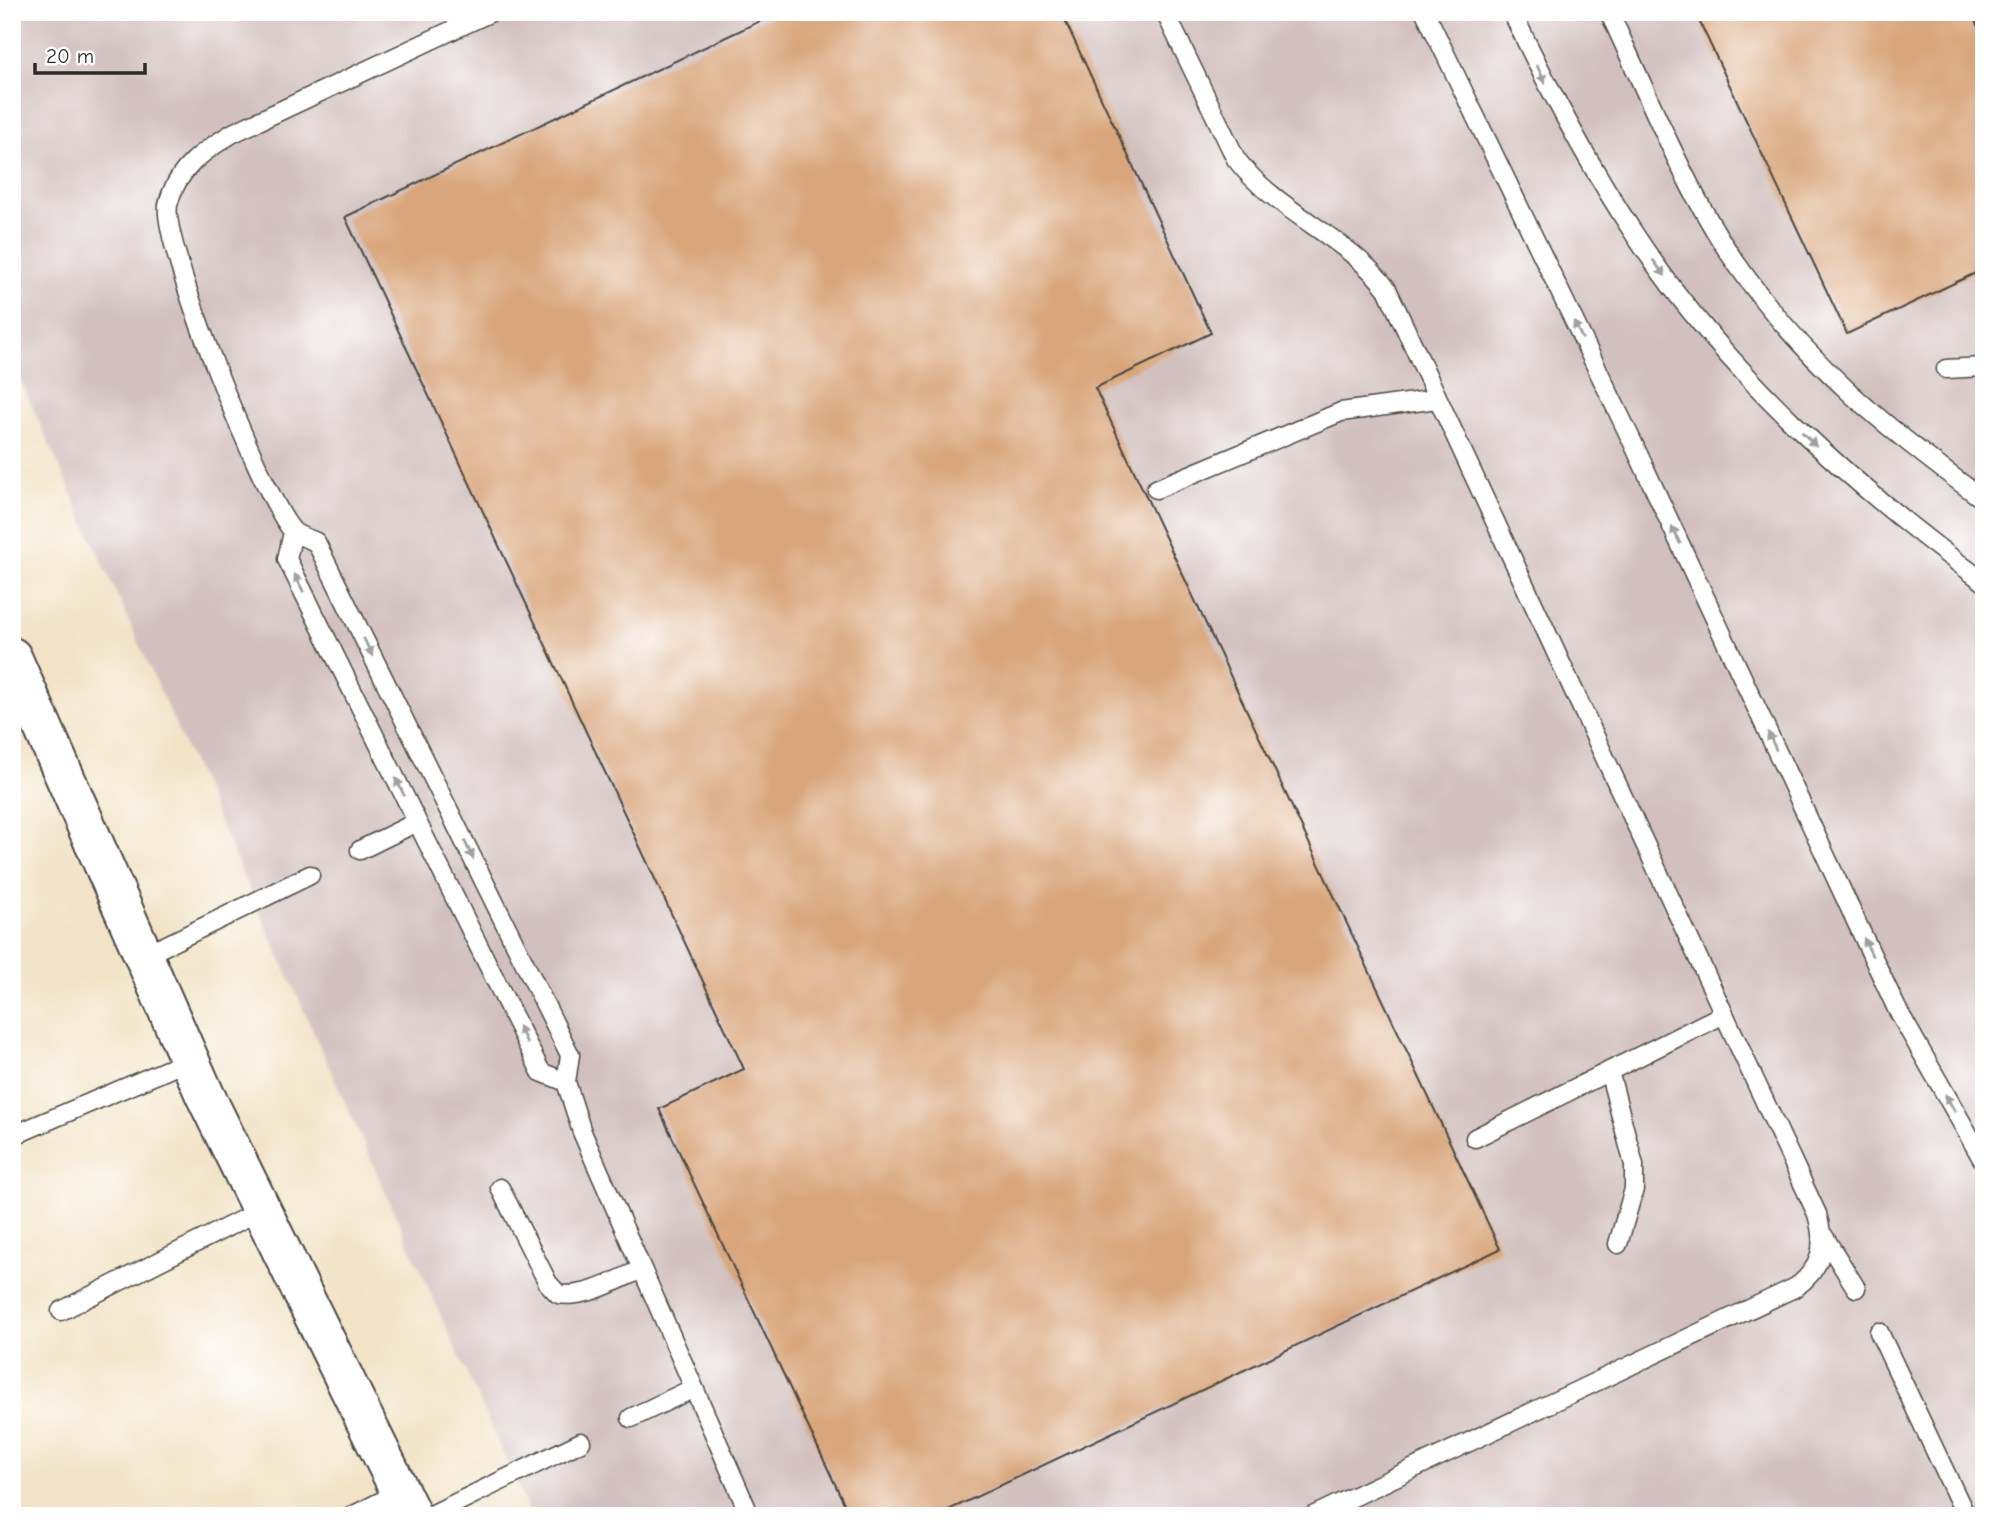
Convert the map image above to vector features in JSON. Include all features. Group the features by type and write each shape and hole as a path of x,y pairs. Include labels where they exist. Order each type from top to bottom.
{"street":[{"path":"12,657 190,1060 406,1504"}],"lane":[{"path":"491,12 233,133 198,155 180,177 168,207 191,301 248,448 293,532 316,542 570,1055 566,1082 582,1132 750,1516"},
{"path":"1165,12 1236,159 1251,179 1370,267 1387,289 1817,1214 1823,1235 1856,1288"},
{"path":"1425,12 1626,429 1897,1009 1984,1162"},
{"path":"1512,12 1553,100 1590,165 1636,238 1699,321 1809,440 1984,582"},
{"path":"1609,12 1711,222 1735,262 1778,319 1846,393 1894,433 1984,500"},
{"path":"1946,369 1984,367"},
{"path":"1156,489 1340,412 1437,399"},
{"path":"293,532 287,559 541,1072 566,1082"},
{"path":"360,850 417,822"},
{"path":"144,956 310,875"},
{"path":"1475,1138 1724,1014"},
{"path":"12,1136 190,1060"},
{"path":"1609,1071 1634,1165 1634,1189 1618,1244"},
{"path":"500,1188 548,1283 558,1294 569,1296 586,1292 642,1269"},
{"path":"61,1311 261,1210"},
{"path":"1313,1516 1796,1287 1811,1276 1821,1260 1823,1235"},
{"path":"1879,1332 1966,1516"},
{"path":"631,1418 694,1388"},
{"path":"429,1516 581,1442"},
{"path":"352,1516 406,1504"},
{"path":"1975,1516 1984,1512"}],"shaded area":[{"path":"12,12 1984,12 1984,1516 531,1516 12,361"}],"building":[{"path":"779,12 1061,12 1211,333 1095,388 1500,1249 936,1516 850,1516 659,1109 744,1069 345,217"},
{"path":"1695,12 1971,12 1984,39 1984,269 1847,334"}]}
